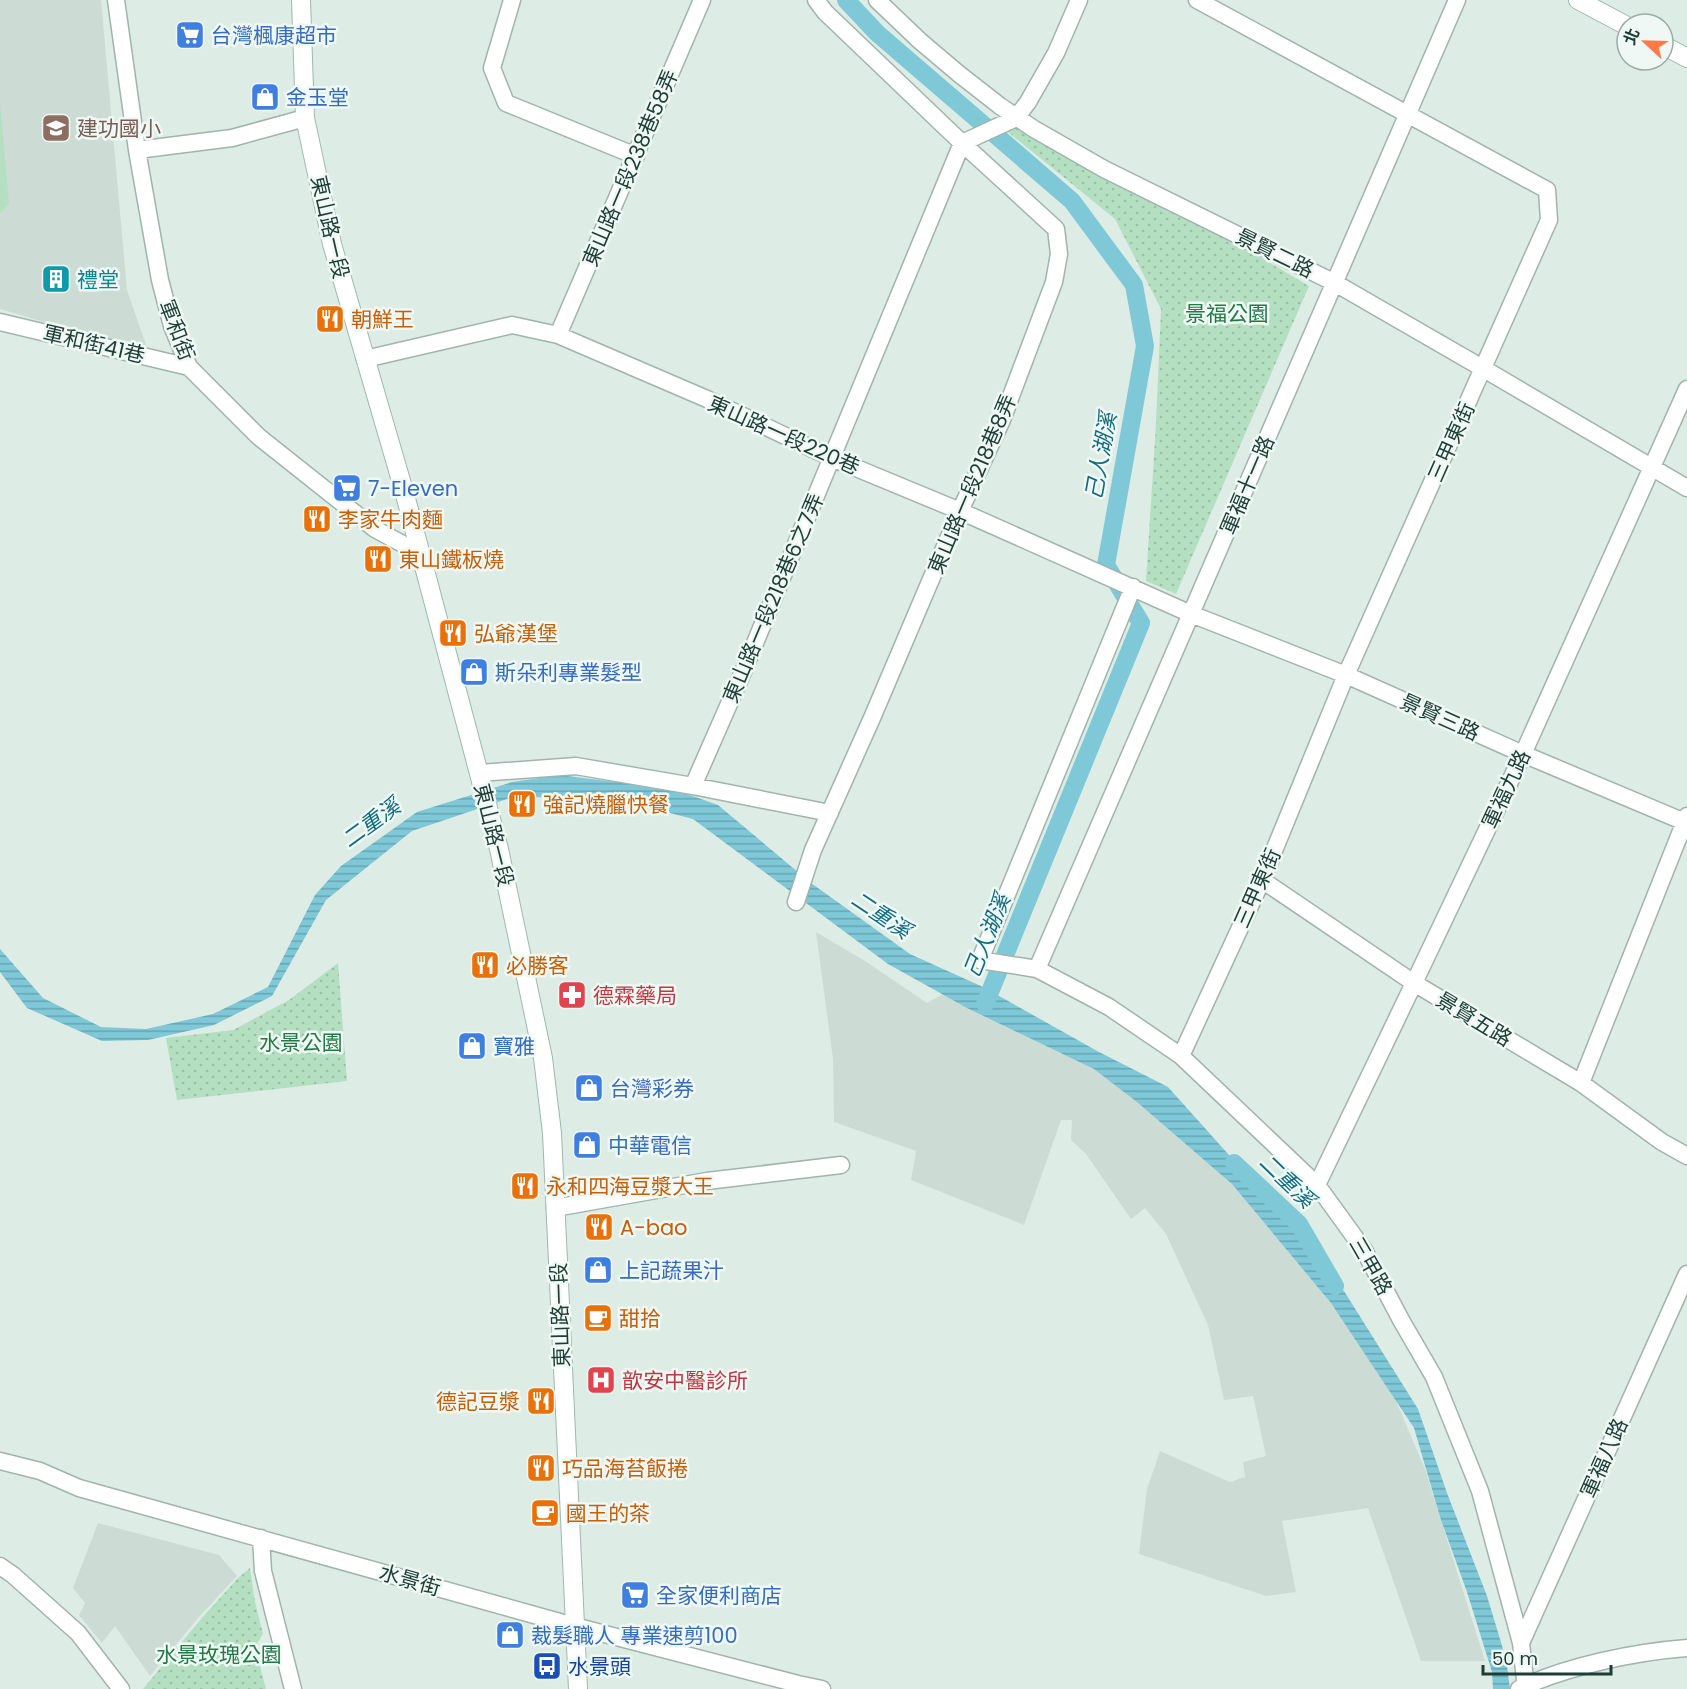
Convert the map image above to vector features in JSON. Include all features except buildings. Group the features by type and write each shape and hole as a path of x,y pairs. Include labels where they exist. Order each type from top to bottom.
{"main road":[{"name":"東山路一段","path":"301,0 305,118 332,244 421,554 499,849 543,1058 552,1133 578,1689"},
{"path":"1578,0 1615,20"}],"street":[{"name":"軍和街","path":"116,0 136,150 160,280 172,326 189,366 259,437 375,529 421,554"},
{"path":"512,0 492,68 506,103 636,156"},
{"name":"東山路一段238巷58弄","path":"558,335 702,0"},
{"name":"東山路一段218巷8弄","path":"796,902 813,850 960,511 1002,420 1054,282 1059,254 1056,229 825,12 816,0"},
{"name":"景賢二路","path":"877,0 940,58 1016,118 1104,169 1335,283 1687,488"},
{"path":"963,142 1016,118 1028,102 1056,52 1078,0"},
{"name":"三甲東街","path":"1181,1056 1262,880 1346,675 1549,220 1547,190 1197,0"},
{"name":"軍福十一路","path":"1036,969 1457,0"},
{"path":"136,150 232,138 305,118"},
{"name":"東山路一段218巷6之7弄","path":"693,786 743,672 963,142"},
{"name":"軍和街41巷","path":"0,322 189,366"},
{"name":"東山路一段220巷","path":"365,359 512,325 558,335 707,399 832,458 960,511 1191,614"},
{"name":"軍福九路","path":"1317,1185 1523,754 1687,390"},
{"name":"三甲路","path":"1133,587 980,960 1036,969 1109,1007 1181,1056 1317,1185 1364,1250 1434,1377 1480,1491 1521,1643 1524,1688"},
{"name":"景賢三路","path":"1191,614 1346,675 1523,754 1686,820"},
{"path":"479,773 576,766 830,813"},
{"path":"1581,1083 1686,820"},
{"name":"景賢五路","path":"1262,880 1414,983 1581,1083 1662,1142 1687,1156"},
{"path":"555,1208 707,1181 841,1166"},
{"name":"軍福八路","path":"1521,1643 1687,1274"},
{"name":"水景街","path":"0,1461 40,1472 79,1488 574,1626 822,1689"},
{"path":"261,1538 263,1571 293,1689"},
{"path":"0,1566 78,1633 121,1689"},
{"path":"1524,1688 1572,1669 1640,1653 1687,1648"}],"shaded area":[{"name":"建功國小","path":"0,0 101,0 127,290 149,353 0,309"},
{"path":"816,932 865,961 927,1003 956,987 1091,1050 1226,1161 1369,1338 1425,1469 1485,1661 1421,1661 1368,1508 1282,1521 1296,1592 1266,1596 1139,1554 1147,1489 1160,1451 1230,1482 1245,1477 1243,1462 1266,1456 1253,1396 1224,1400 1208,1325 1166,1234 1145,1208 1131,1219 1086,1154 1071,1140 1072,1120 1061,1120 1024,1225 911,1180 916,1151 834,1122 833,1059"},
{"path":"98,1523 219,1555 237,1576 150,1676 115,1626 102,1643 79,1615 85,1603 73,1588"}],"green space":[{"path":"0,102 9,203 0,214"},
{"name":"景福公園","path":"1003,109 1015,110 1309,286 1176,594 1146,581 1161,309 1115,219 1003,128 998,123"},
{"name":"水景公園","path":"338,963 347,1081 177,1100 166,1038 233,1030 289,1000"},
{"name":"水景玫瑰公園","path":"250,1568 263,1634 255,1647 266,1689 143,1689 201,1619"}],"water":[{"name":"二重溪","path":"559,775 687,794 718,805 811,883 910,954 983,987 1099,1052 1168,1087 1246,1174 1344,1291 1418,1409 1447,1493 1487,1596 1506,1659 1510,1689 1493,1689 1492,1672 1441,1520 1414,1428 1331,1303 1232,1184 1137,1102 1094,1069 967,1008 888,964 693,819 612,798 513,797 412,831 326,900 272,996 214,1025 148,1040 102,1041 27,1008 0,972 0,949 43,998 101,1027 146,1029 213,1014 268,987 315,895 341,866 417,812 512,782"}],"waterway":[{"name":"己人湖溪","path":"846,0 877,33 1072,201 1134,285 1145,346 1106,565 1141,623 985,1004"},
{"name":"二重溪","path":"1234,1163 1299,1224 1335,1286"}],"place":[{"name":"台灣楓康超市","path":"190,35"},
{"name":"金玉堂","path":"265,97"},
{"name":"建功國小","path":"56,128"},
{"name":"禮堂","path":"56,279"},
{"name":"朝鮮王","path":"330,319"},
{"name":"7-Eleven","path":"347,488"},
{"name":"李家牛肉麵","path":"317,519"},
{"name":"東山鐵板燒","path":"378,559"},
{"name":"弘爺漢堡","path":"453,633"},
{"name":"斯朵利專業髮型","path":"474,672"},
{"name":"強記燒臘快餐","path":"522,804"},
{"name":"必勝客","path":"485,965"},
{"name":"德霖藥局","path":"572,995"},
{"name":"寶雅","path":"472,1046"},
{"name":"台灣彩券","path":"589,1088"},
{"name":"中華電信","path":"587,1145"},
{"name":"永和四海豆漿大王","path":"525,1186"},
{"name":"A-bao","path":"599,1227"},
{"name":"上記蔬果汁","path":"598,1270"},
{"name":"甜拾","path":"598,1318"},
{"name":"歆安中醫診所","path":"601,1380"},
{"name":"德記豆漿","path":"541,1401"},
{"name":"巧品海苔飯捲","path":"541,1468"},
{"name":"國王的茶","path":"545,1513"},
{"name":"全家便利商店","path":"635,1595"},
{"name":"裁髮職人 專業速剪100","path":"510,1635"},
{"name":"水景頭","path":"547,1666"}]}
